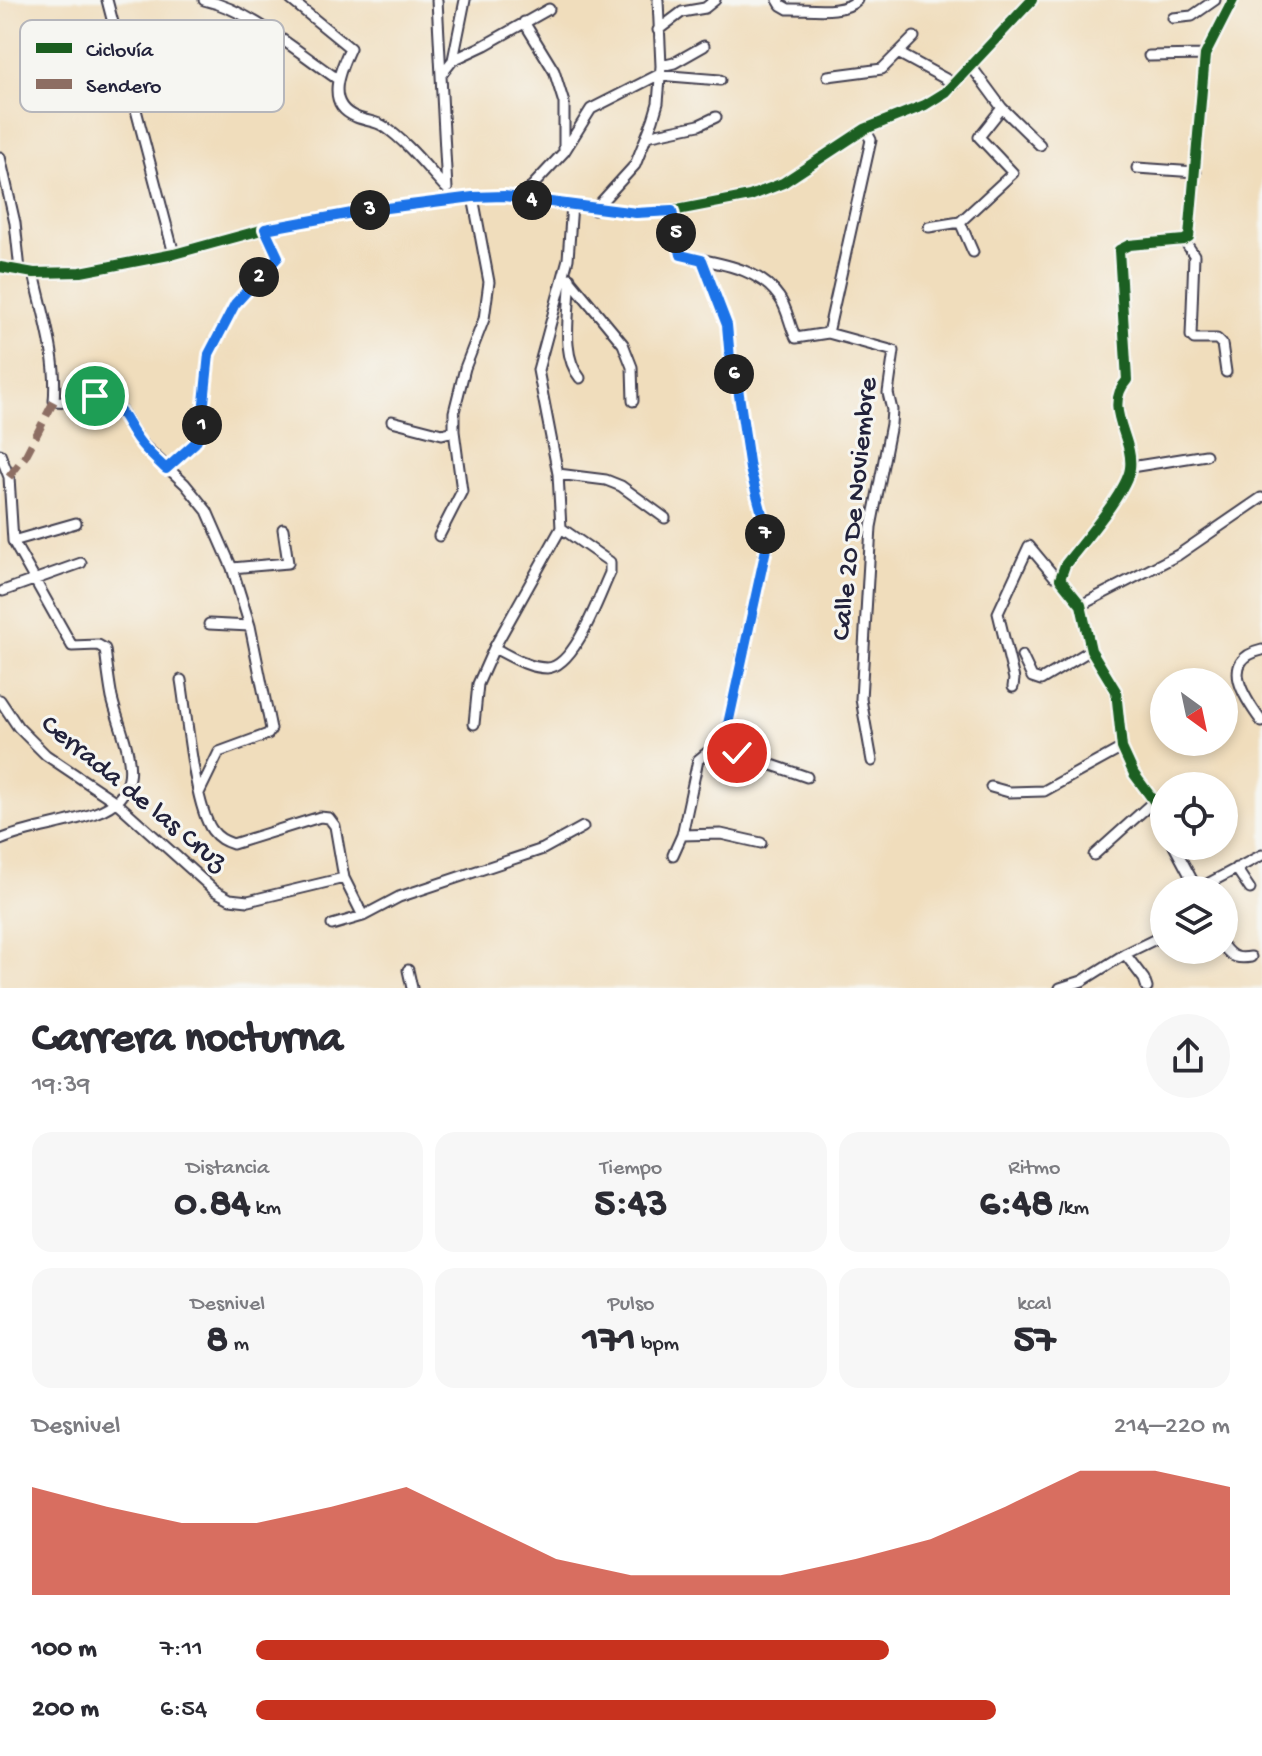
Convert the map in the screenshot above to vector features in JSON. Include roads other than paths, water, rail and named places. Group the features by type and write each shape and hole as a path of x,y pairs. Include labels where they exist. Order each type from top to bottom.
{"street":[{"path":"107,0 112,20"},
{"path":"204,0 221,4 250,20"},
{"path":"291,0 350,48 336,78 338,99 343,110 383,125 446,188 451,199"},
{"path":"437,0 446,188"},
{"path":"453,60 466,0"},
{"path":"594,210 635,165 658,103 658,0"},
{"path":"658,30 682,12 705,8 715,0"},
{"path":"778,0 788,9 837,8 852,6 857,0"},
{"path":"0,267 34,273 81,272 174,254 265,229 451,199 504,196 636,213 672,211 750,196 783,183 865,129 925,105 955,84 1032,0"},
{"path":"1173,18 1192,16 1215,0"},
{"path":"1060,579 1065,565 1123,487 1131,467 1116,401 1118,389 1127,380 1119,250 1129,245 1189,237 1205,55 1233,0"},
{"path":"441,75 453,60 549,9"},
{"path":"524,22 554,71 561,92 564,103 564,152"},
{"path":"828,76 882,69 914,37"},
{"path":"284,43 336,78"},
{"path":"521,198 564,152 591,109 704,46"},
{"path":"898,53 955,84"},
{"path":"1149,56 1205,55"},
{"path":"971,66 1002,108 1040,145"},
{"path":"659,70 720,80"},
{"path":"929,227 960,222 1013,173 979,137 1002,108"},
{"path":"137,112 174,254"},
{"path":"647,136 699,125 716,117"},
{"path":"828,333 871,140 865,129"},
{"path":"0,157 15,223 20,270"},
{"path":"1137,168 1196,172"},
{"path":"439,536 462,491 454,412 465,368 484,319 489,282 473,197"},
{"path":"474,724 478,684 494,648 561,528 558,474 538,370 568,259 572,204"},
{"path":"672,211 681,255 702,260 727,325 730,359 738,388 750,469 765,525 766,549 725,738 698,760 682,835 673,855"},
{"path":"960,222 973,252"},
{"path":"166,469 195,443 201,432 209,354 235,304 278,257 265,229"},
{"path":"1184,240 1194,255 1191,336 1194,339 1217,339 1222,344 1226,372"},
{"path":"568,259 571,281 569,345 573,369 580,378"},
{"name":"Calle 20 De Noviembre","path":"702,260 739,268 763,280 779,296 796,338 828,333 894,351 888,393 891,424 871,527 861,683 872,761"},
{"path":"34,273 53,359 56,383 54,401 74,402 95,396 109,399 121,411 139,441 185,484 207,511 232,568 250,626 272,724 268,734 219,752 199,793"},
{"path":"571,281 623,344 632,367 633,401"},
{"path":"392,421 442,434 454,431"},
{"path":"0,454 9,477 13,541 72,646 98,645 105,649 112,697 131,765 130,779 116,802 97,813 0,840"},
{"path":"1131,467 1206,455"},
{"path":"558,474 606,480 621,486 665,518"},
{"path":"1081,605 1178,555 1261,498"},
{"path":"13,541 76,523"},
{"path":"494,648 526,664 546,668 558,666 571,655 610,573 610,562 561,528"},
{"path":"232,568 288,563 283,529"},
{"path":"1013,687 1014,679 998,613 1029,546 1081,605 1091,650 1116,691 1122,748 1134,774 1150,796"},
{"path":"3,591 81,563"},
{"path":"209,624 250,626"},
{"path":"1022,656 1032,677 1041,680 1091,650"},
{"path":"1262,650 1248,653 1237,671 1248,702 1262,722"},
{"path":"181,680 199,793 213,832 233,844 320,817 329,818 335,826 344,878 363,916"},
{"name":"Cerrada de las Cruz","path":"0,700 18,727 46,755 116,802 215,891 230,899 248,901 344,878"},
{"path":"725,738 737,753 807,777"},
{"path":"991,787 1009,792 1044,791 1122,748"},
{"path":"1094,855 1150,805"},
{"path":"332,925 363,916 399,897 543,849 583,827"},
{"path":"682,835 721,834 761,843"},
{"path":"1221,876 1262,855"},
{"path":"1236,868 1250,889"},
{"path":"1060,988 1082,981 1150,942"},
{"path":"1125,954 1147,988"},
{"path":"1238,958 1251,957"},
{"path":"408,970 412,988"}]}
